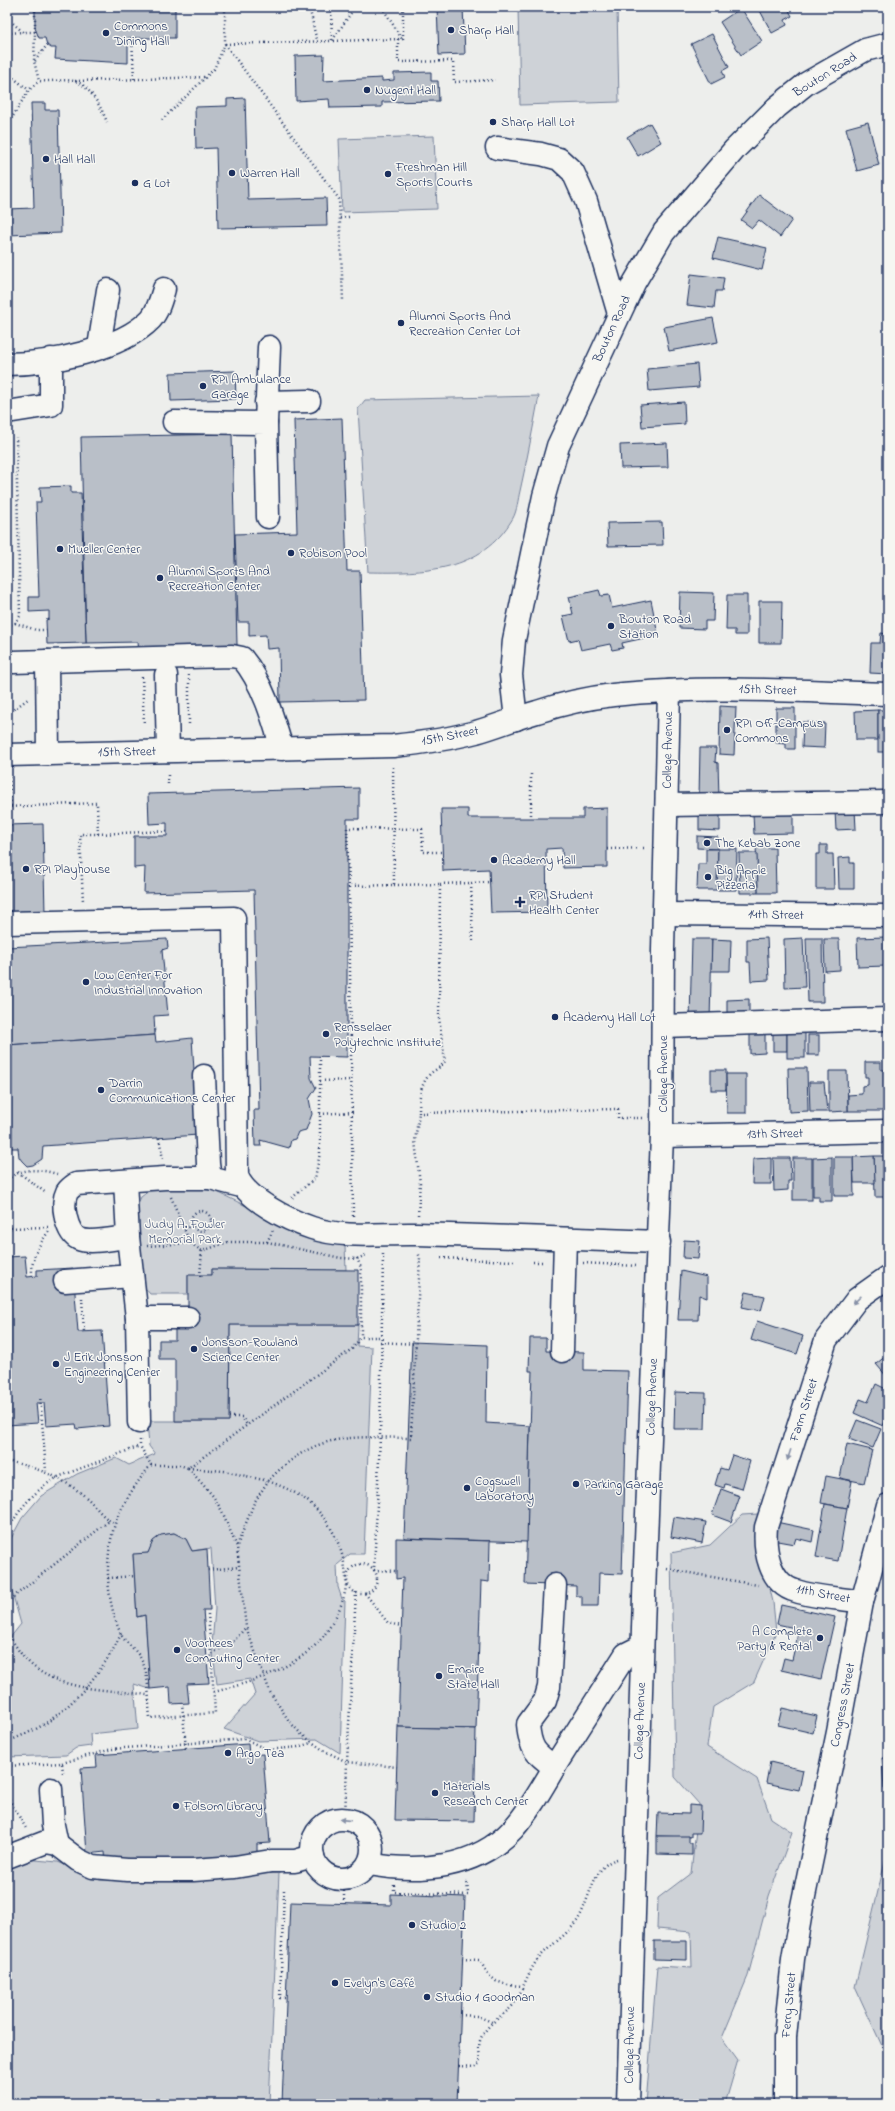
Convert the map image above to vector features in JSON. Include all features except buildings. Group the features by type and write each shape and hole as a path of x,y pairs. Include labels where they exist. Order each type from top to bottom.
{"street":[{"name":"Bouton Road","path":"516,719 511,675 514,640 544,496 558,446 634,283 664,232 735,148 777,107 807,83 866,50 888,44"},
{"path":"497,148 541,154 559,159 573,172 586,201 619,314"},
{"path":"7,364 79,354 133,333 151,319 160,305 164,289"},
{"path":"98,347 108,290"},
{"path":"268,518 266,413 269,347"},
{"path":"7,412 51,405 51,359"},
{"path":"174,422 266,413 309,401"},
{"path":"7,661 232,656 242,658 255,677 275,724 282,749"},
{"path":"47,661 48,754"},
{"path":"166,675 168,751"},
{"name":"15th Street","path":"7,755 393,746 439,741 575,702 613,695 669,690 727,689 888,694"},
{"name":"College Avenue","path":"628,2104 642,1646 659,1242 669,690"},
{"path":"667,805 888,802"},
{"name":"14th Street","path":"664,914 888,916"},
{"path":"7,923 234,918 235,1162 237,1176 241,1186"},
{"path":"663,1026 888,1019"},
{"path":"204,1076 210,1178"},
{"name":"13th Street","path":"662,1136 888,1131"},
{"path":"129,1242 80,1239 72,1234 67,1226 65,1204 67,1193 76,1184 165,1178 210,1178 241,1186 281,1214 312,1228 332,1232 354,1234 417,1234 659,1242"},
{"path":"125,1181 129,1242 137,1318 139,1422"},
{"path":"562,1351 565,1239"},
{"path":"73,1287 132,1276"},
{"name":"Farm Street","path":"771,1566 765,1544 766,1526 826,1340 857,1298 888,1276"},
{"path":"137,1318 188,1318"},
{"name":"Congress Street","path":"802,1906 838,1732 862,1602 888,1505"},
{"name":"11th Street","path":"771,1566 780,1581 794,1591 862,1602"},
{"path":"554,1767 536,1753 530,1741 528,1724 545,1701 549,1687 555,1585"},
{"path":"369,1864 402,1869 420,1869 459,1862 497,1843 513,1829 538,1795 554,1767 626,1654 642,1646"},
{"path":"47,1844 53,1826 51,1789"},
{"path":"345,1819 358,1823 367,1832 373,1851 369,1864 356,1876 344,1880 324,1874 315,1863 313,1856 313,1842 319,1829 331,1821 345,1819"},
{"path":"7,1857 47,1844 89,1865 127,1870 186,1870 235,1868 270,1861 295,1861 313,1856"},
{"name":"Ferry Street","path":"785,2104 785,2037 793,1959 802,1906"}],"path":[{"path":"35,7 34,61 39,81"},
{"path":"162,120 214,69 225,44 225,7"},
{"path":"308,7 314,17 313,30 318,41"},
{"path":"332,7 332,41"},
{"path":"332,41 355,7"},
{"path":"382,7 403,39"},
{"path":"403,7 403,39"},
{"path":"7,18 23,32"},
{"path":"7,33 35,32"},
{"path":"132,38 134,79"},
{"path":"398,39 398,62 453,61 454,82 495,80"},
{"path":"225,44 403,39"},
{"path":"225,44 339,200 343,300"},
{"path":"34,61 47,45"},
{"path":"7,73 29,90"},
{"path":"7,126 29,90 39,81 206,77"},
{"path":"75,81 87,90 100,105 107,122"},
{"path":"340,218 349,217"},
{"path":"7,626 15,623 20,616 16,437"},
{"path":"15,623 36,630 46,630"},
{"path":"189,657 189,725"},
{"path":"141,658 144,725"},
{"path":"393,760 394,885"},
{"path":"168,774 168,784"},
{"path":"531,774 531,818"},
{"path":"9,777 11,806"},
{"path":"7,807 97,803 98,834"},
{"path":"353,1219 347,828 422,829 423,852 442,852"},
{"path":"84,921 80,834 167,830"},
{"path":"607,849 642,848"},
{"path":"349,886 490,882"},
{"path":"471,883 473,943"},
{"path":"418,1218 420,1183 415,1141 421,1089 428,1077 443,1065 445,1061 439,1018 440,884"},
{"path":"290,1200 295,1194 315,1178 320,1153 320,1056"},
{"path":"320,1081 352,1080"},
{"path":"419,1113 618,1109 618,1118 639,1118"},
{"path":"320,1114 352,1112"},
{"path":"7,1180 18,1172 48,1172 64,1176 76,1184"},
{"path":"18,1172 49,1195 65,1204"},
{"path":"204,1211 210,1215 211,1222 205,1230 197,1230 192,1225 191,1219 196,1212 204,1211"},
{"path":"184,1229 192,1225"},
{"path":"202,1251 228,1242 267,1242 275,1225"},
{"path":"7,1228 54,1226 38,1246 32,1264 32,1276"},
{"path":"129,1242 190,1243 202,1251"},
{"path":"237,1547 254,1503 268,1480 290,1460 317,1446 348,1437 411,1438 420,1258 416,1246"},
{"path":"200,1276 202,1251"},
{"path":"208,1614 215,1713 150,1718 145,1671 142,1660 121,1634 111,1609 108,1578 110,1546 115,1523 140,1478 151,1465 180,1465 188,1468 224,1471 268,1480 299,1495 314,1506 324,1517 339,1544 349,1587 356,1592 365,1593 372,1589 376,1582 374,1570 380,1437 380,1337 384,1253"},
{"path":"188,1468 352,1349 361,1337 359,1299 361,1268 356,1254"},
{"path":"441,1258 514,1261"},
{"path":"576,1263 644,1266"},
{"path":"73,1287 84,1332"},
{"path":"361,1337 380,1337"},
{"path":"380,1342 416,1344"},
{"path":"40,1395 46,1471"},
{"path":"229,1417 242,1417 247,1425"},
{"path":"139,1422 140,1446 151,1465"},
{"path":"7,1532 28,1499 58,1477 140,1446"},
{"path":"7,1461 46,1471 58,1477 87,1498 109,1522 115,1523"},
{"path":"188,1468 205,1485 222,1511 237,1547 246,1627 270,1692 289,1721 311,1743 347,1762 397,1767"},
{"path":"7,1602 109,1522"},
{"path":"214,1692 264,1678 311,1650 327,1633 335,1619 348,1573 355,1565 367,1565 374,1570 396,1570"},
{"path":"208,1570 240,1567"},
{"path":"667,1569 764,1586"},
{"path":"108,1578 134,1576"},
{"path":"345,1819 356,1592"},
{"path":"365,1593 388,1623 402,1626"},
{"path":"211,1654 234,1641 246,1627"},
{"path":"7,1633 24,1657 39,1670 83,1689 148,1695"},
{"path":"7,1742 46,1723 63,1711 98,1672 121,1634"},
{"path":"182,1703 186,1748"},
{"path":"62,1763 112,1749 245,1739 268,1750 298,1747 311,1743"},
{"path":"7,1796 47,1844"},
{"path":"459,2066 475,2067 479,2064 479,2046 482,2037 492,2022 513,2005 538,1960 568,1932 577,1921 594,1882 605,1866 610,1861 622,1857"},
{"path":"395,1879 394,1892 468,1895 467,1877"},
{"path":"344,1880 344,1904"},
{"path":"284,1890 280,1998 286,1998"},
{"path":"462,1959 479,1960 490,1975 500,1983 523,1986"},
{"path":"460,2015 477,2016 492,2022"}],"green space":[{"path":"518,7 617,7 619,102 520,105"},
{"name":"Freshman Hill Sports Courts","path":"434,136 437,209 342,212 339,139"},
{"path":"539,396 516,512 500,536 485,550 468,560 449,566 409,572 368,572 358,409 365,400"},
{"name":"Judy A. Fowler Memorial Park","path":"195,1187 215,1191 319,1241 345,1246 346,1270 212,1269 212,1275 188,1276 188,1294 150,1294 145,1288 140,1275 135,1210 141,1197 150,1190"},
{"path":"230,1325 358,1325 357,1346 372,1347 364,1554 350,1554 337,1565 338,1587 342,1599 345,1601 340,1753 317,1739 258,1741 224,1729 255,1694 250,1679 217,1684 212,1645 215,1609 211,1548 192,1551 186,1539 174,1533 158,1538 152,1544 148,1553 133,1555 137,1617 145,1615 150,1689 134,1684 138,1729 90,1734 91,1746 76,1748 66,1755 7,1757 7,1639 9,1639 21,1624 12,1592 7,1590 7,1546 22,1518 41,1496 77,1474 116,1458 129,1465 155,1454 149,1446 147,1421 229,1421"},
{"path":"758,1514 759,1542 773,1602 776,1632 754,1682 713,1707 707,1747 757,1779 771,1818 792,1832 769,1896 748,1976 722,2038 738,2060 725,2104 646,2104 657,1966 692,1968 691,1932 657,1929 658,1898 691,1873 699,1804 675,1777 671,1553 710,1545 742,1515"},
{"path":"888,1849 888,2059 855,1987"},
{"path":"24,1859 58,1862 100,1880 279,1873 269,2104 7,2104 7,1865"}],"place":[{"name":"Sharp Hall","path":"451,30"},
{"name":"Commons Dining Hall","path":"106,33"},
{"name":"Nugent Hall","path":"367,90"},
{"name":"Sharp Hall Lot","path":"493,122"},
{"name":"Hall Hall","path":"46,159"},
{"name":"Warren Hall","path":"232,173"},
{"name":"Freshman Hill Sports Courts","path":"388,174"},
{"name":"G Lot","path":"135,183"},
{"name":"Alumni Sports And Recreation Center Lot","path":"401,323"},
{"name":"RPI Ambulance Garage","path":"203,386"},
{"name":"Mueller Center","path":"60,549"},
{"name":"Robison Pool","path":"291,553"},
{"name":"Alumni Sports And Recreation Center","path":"160,578"},
{"name":"Bouton Road Station","path":"611,626"},
{"name":"RPI Off-Campus Commons","path":"727,730"},
{"name":"The Kebab Zone","path":"707,843"},
{"name":"Academy Hall","path":"494,860"},
{"name":"RPI Playhouse","path":"26,869"},
{"name":"Big Apple Pizzeria","path":"708,877"},
{"name":"RPI Student Health Center","path":"520,902"},
{"name":"Low Center For Industrial Innovation","path":"86,982"},
{"name":"Academy Hall Lot","path":"555,1017"},
{"name":"Rensselaer Polytechnic Institute","path":"326,1034"},
{"name":"Darrin Communications Center","path":"101,1090"},
{"name":"Jonsson-Rowland Science Center","path":"194,1349"},
{"name":"J Erik Jonsson Engineering Center","path":"56,1364"},
{"name":"Parking Garage","path":"576,1484"},
{"name":"Cogswell Laboratory","path":"467,1488"},
{"name":"A Complete Party & Rental","path":"820,1638"},
{"name":"Voorhees Computing Center","path":"177,1650"},
{"name":"Empire State Hall","path":"439,1676"},
{"name":"Argo Tea","path":"228,1753"},
{"name":"Materials Research Center","path":"435,1793"},
{"name":"Folsom Library","path":"176,1806"},
{"name":"Studio 2","path":"412,1925"},
{"name":"Evelyn's Café","path":"335,1983"},
{"name":"Studio 1 Goodman","path":"427,1997"}]}
